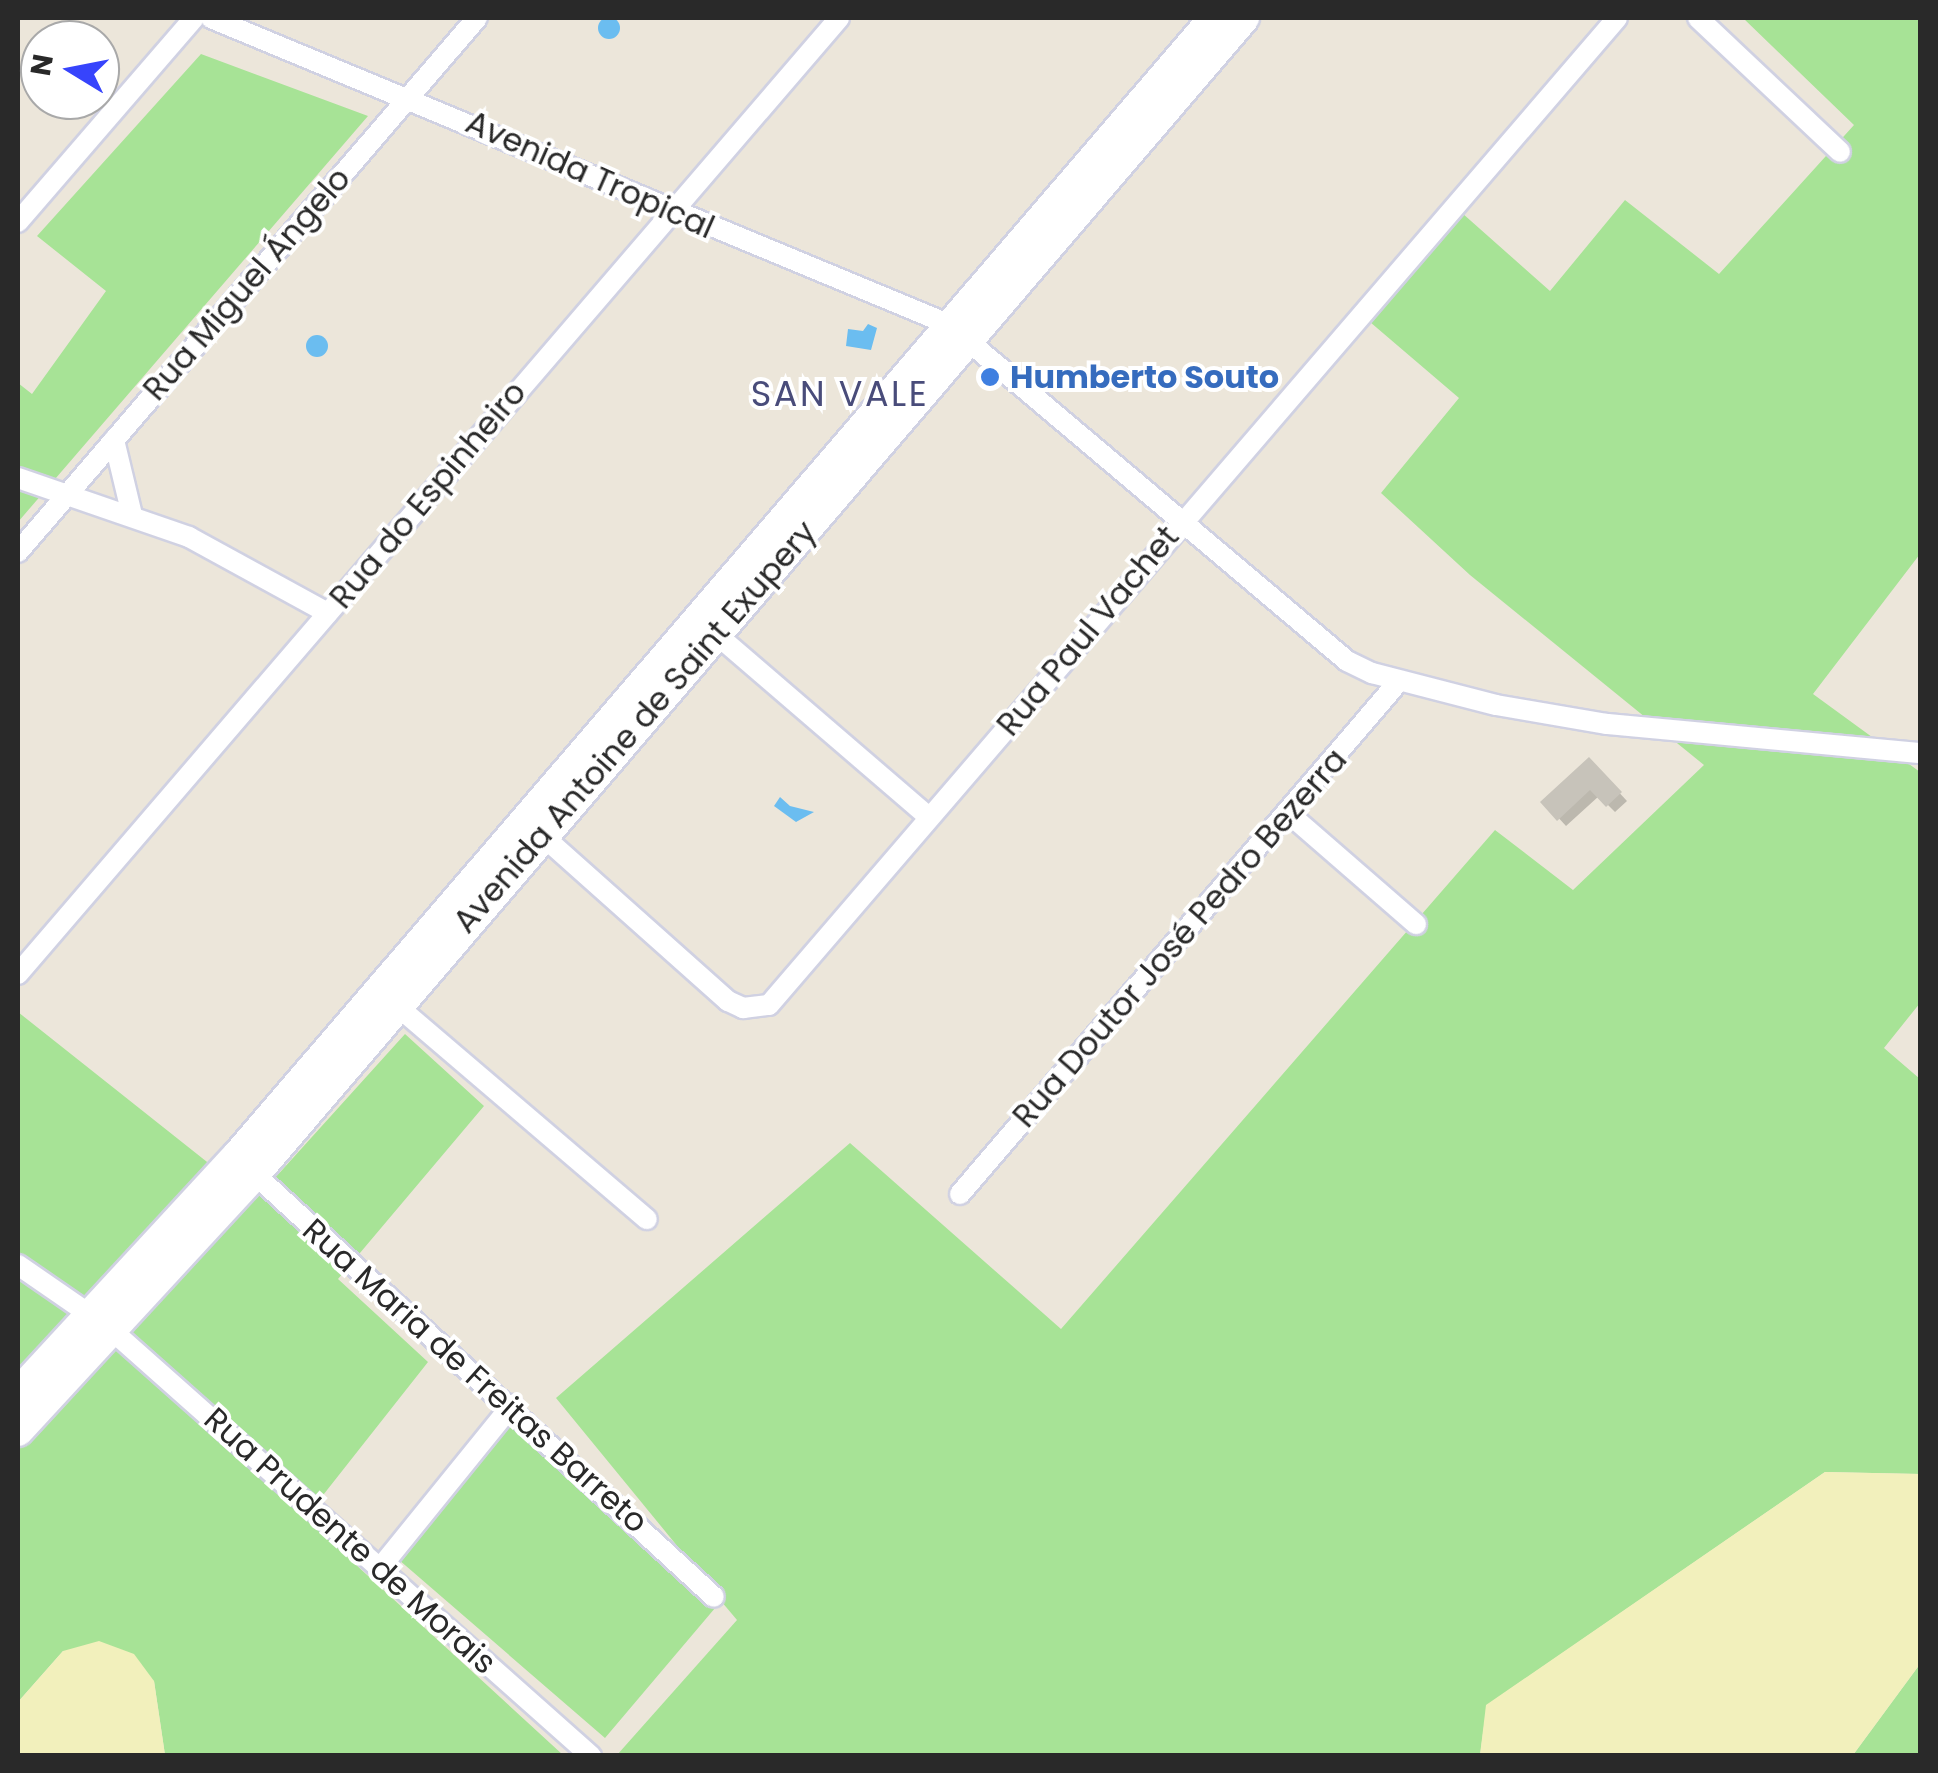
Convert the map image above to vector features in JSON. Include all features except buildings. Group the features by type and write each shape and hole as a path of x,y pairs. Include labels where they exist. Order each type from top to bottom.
{"street":[{"path":"18,222 194,18"},
{"name":"Avenida Tropical","path":"212,18 407,94 669,212 957,331 1347,660 1400,681 1608,724 1920,752"},
{"name":"Rua Miguel Ángelo","path":"18,552 407,94 477,18"},
{"name":"Rua do Espinheiro","path":"18,974 669,212 840,18"},
{"name":"Rua Paul Vachet","path":"532,827 728,1001 757,1010 780,994 1181,522 1618,18"},
{"path":"1698,18 1840,152"},
{"name":"Avenida Antoine de Saint Exupery","path":"18,1393 98,1320 246,1166 532,827 1225,22"},
{"name":"Avenida Antoine de Saint Exupery","path":"532,827 716,634 957,331"},
{"path":"114,440 132,516"},
{"path":"18,478 70,492 234,558 328,613"},
{"path":"716,634 929,817"},
{"name":"Rua Doutor José Pedro Bezerra","path":"960,1194 1400,681"},
{"path":"1287,812 1416,924"},
{"path":"387,997 646,1219"},
{"name":"Rua Maria de Freitas Barreto","path":"246,1166 512,1405 714,1597"},
{"name":"Rua Prudente de Morais","path":"18,1266 98,1320 590,1756"},
{"name":"Avenida Antoine de Saint Exupery","path":"18,1430 98,1320"},
{"path":"380,1568 512,1405"}],"green space":[{"path":"1743,18 1920,18 1920,554 1813,694 1920,772 1920,1003 1884,1048 1920,1079 1920,1474 1825,1472 1487,1705 1480,1755 617,1755 737,1620 721,1601 605,1738 391,1553 503,1417 719,1597 556,1398 850,1143 1061,1329 1495,830 1573,890 1704,765 1470,575 1381,493 1459,398 1370,322 1462,213 1550,291 1625,200 1719,274 1854,125"},
{"path":"201,54 368,116 18,522 18,383 32,394 106,291 37,236"},
{"path":"18,1012 255,1200 405,1034 484,1106 338,1279 428,1362 305,1518 563,1755 165,1755 154,1681 63,1651 18,1702"},
{"path":"1920,1664 1920,1755 1853,1755"}],"sand":[{"path":"1825,1472 1920,1474 1920,1664 1853,1755 1480,1755 1486,1705"},
{"path":"99,1641 134,1654 154,1681 165,1755 18,1755 18,1702 63,1651"}],"water":[{"path":"609,17 617,20 617,36 609,39 601,36 598,28 601,20"},
{"path":"868,324 877,328 871,350 846,346 848,329 863,331"},
{"path":"317,335 325,338 325,354 317,357 309,354 306,346 309,338"},
{"path":"780,797 790,806 814,812 796,822 774,806"}],"place":[{"name":"Humberto Souto","path":"990,377"}],"district":[{"name":"SAN VALE","path":"840,394"}]}
